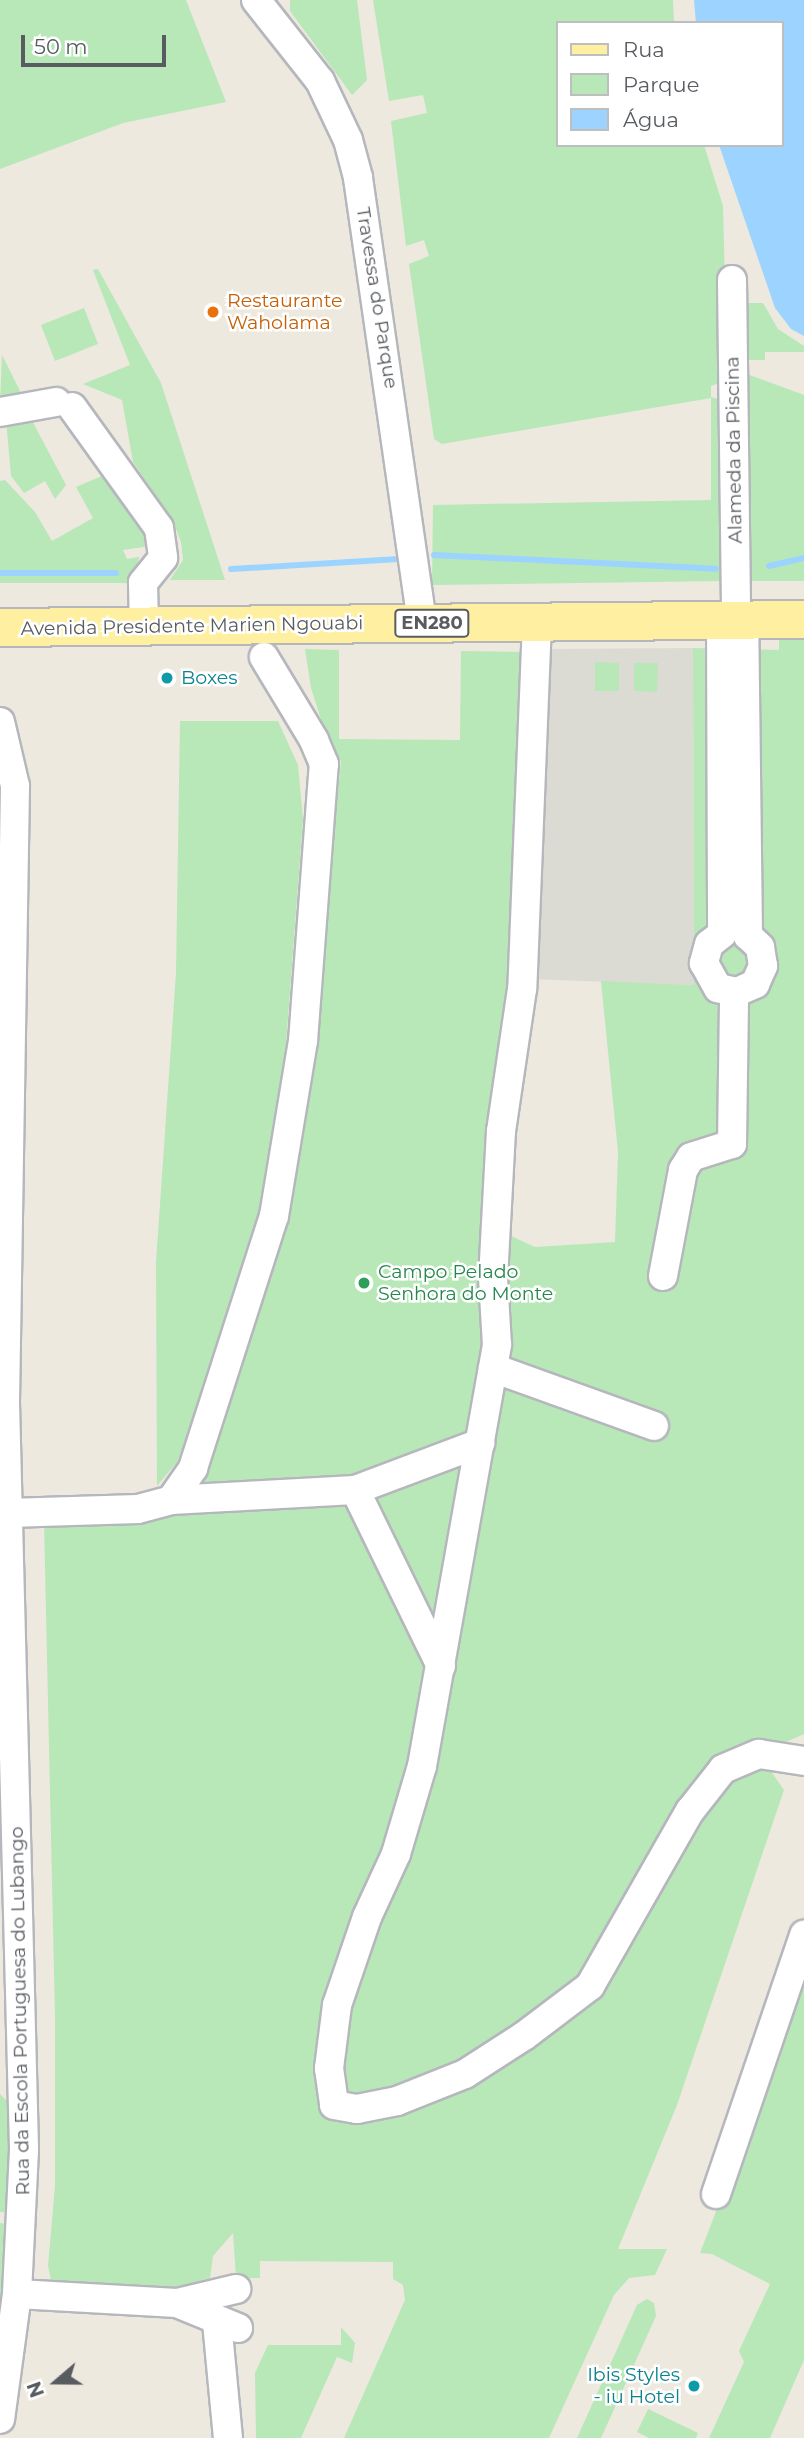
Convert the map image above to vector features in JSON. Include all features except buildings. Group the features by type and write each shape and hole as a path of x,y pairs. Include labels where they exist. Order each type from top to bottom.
{"main road":[{"name":"Avenida Presidente Marien Ngouabi","path":"0,627 804,619"}],"street":[{"name":"Travessa do Parque","path":"257,0 320,81 355,165 388,366 422,624"},
{"name":"Alameda da Piscina","path":"732,280 734,620"},
{"path":"13,410 64,405 159,528 163,558 143,583 144,627"},
{"path":"734,620 748,936 760,947 763,966 755,984 734,992 711,981 704,963 709,944 722,934 734,620"},
{"path":"537,622 522,989 501,1131 493,1368 422,1766 396,1854 367,1917 337,2006 329,2068 334,2105 357,2109 397,2101 465,2074 524,2036 590,1986 690,1811 723,1769 759,1754 804,1761"},
{"path":"171,1500 192,1468 274,1216 303,1041 324,764 314,740 264,657"},
{"name":"Rua da Escola Portuguesa do Lubango","path":"0,722 15,786 3,1403 8,1513 11,2078 24,2210 17,2294 0,2419"},
{"path":"663,1276 683,1170 691,1157 732,1144 734,992"},
{"path":"493,1368 653,1426"},
{"path":"8,1513 138,1509 171,1500 355,1490 480,1443"},
{"path":"355,1490 441,1666"},
{"path":"716,2194 804,1935"},
{"path":"17,2294 177,2304 236,2289"},
{"path":"177,2304 228,2325 228,2438"}],"shaded area":[{"path":"693,648 694,985 528,979 543,649"}],"green space":[{"path":"0,0 186,0 226,102 123,123 0,169"},
{"path":"290,0 357,0 367,80 352,95 290,11"},
{"path":"373,0 673,0 674,21 556,21 556,147 705,147 723,206 727,366 722,382 711,386 711,397 722,400 723,581 432,585 433,505 711,500 711,398 442,444 434,439 409,264 429,256 424,240 406,246 391,121 427,113 423,95 389,101"},
{"path":"98,269 161,383 225,580 170,580 183,560 181,542 173,521 133,462 122,400 83,384 130,365 93,270"},
{"path":"742,303 763,303 778,329 804,346 804,352 765,352 765,360 744,360"},
{"path":"84,308 98,344 55,361 41,325"},
{"path":"2,355 25,401 0,405"},
{"path":"744,373 804,395 804,581 746,581"},
{"path":"28,413 66,485 55,499 45,481 24,493 11,476 6,419"},
{"path":"111,472 157,545 123,550 127,559 139,557 135,583 0,583 0,481 5,480 35,512 52,541 93,518 76,487"},
{"path":"779,632 804,632 804,1734 759,1754 784,1790 677,2105 618,2249 667,2249 655,2275 629,2278 614,2295 549,2438 344,2438 405,2300 403,2285 393,2279 393,2262 260,2261 260,2278 236,2278 233,2233 213,2256 210,2278 178,2287 52,2284 48,2266 55,2186 55,2017 44,1522 159,1519 187,1510 204,1472 310,1062 341,761 326,735 311,688 305,649 339,650 339,739 460,740 461,651 525,652 514,991 499,1079 505,1345 509,1235 535,1247 615,1242 618,1152 601,981 694,985 693,648 779,650"},
{"path":"595,662 619,663 619,691 595,691"},
{"path":"634,663 658,663 657,692 634,691"},
{"path":"180,721 278,721 298,765 303,819 284,1070 264,1201 204,1394 177,1462 157,1486 156,1262 176,973"},
{"path":"804,1983 804,2360 770,2438 709,2438 744,2362 739,2351 770,2284 712,2254 700,2253"},
{"path":"0,2094 14,2108 13,2213 0,2212"},
{"path":"0,2223 14,2225 0,2322"},
{"path":"647,2299 654,2303 656,2316 601,2438 577,2438 637,2305"},
{"path":"341,2327 355,2343 352,2363 337,2357 301,2438 256,2438 255,2373 268,2345 341,2345"},
{"path":"648,2409 698,2433 696,2438 649,2438 637,2432"}],"water":[{"path":"694,0 804,0 804,336 791,329 775,308 720,147 783,147 783,21 696,21"}],"waterway":[{"path":"434,555 716,569"},
{"path":"769,566 804,558"},
{"path":"231,569 399,559"},
{"path":"0,573 116,573"}],"place":[{"name":"Restaurante Waholama","path":"213,312"},
{"name":"Boxes","path":"167,678"},
{"name":"Campo Pelado Senhora do Monte","path":"364,1283"},
{"name":"Ibis Styles - iu Hotel","path":"694,2386"}]}
